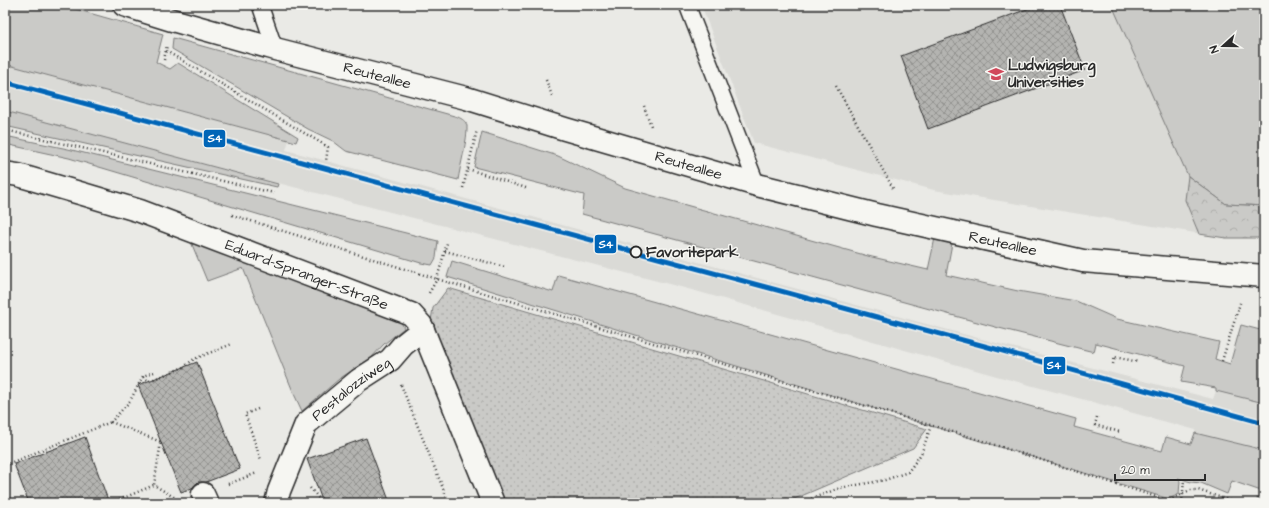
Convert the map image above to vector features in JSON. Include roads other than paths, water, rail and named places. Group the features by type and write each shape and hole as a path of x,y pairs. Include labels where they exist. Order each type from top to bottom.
{"street":[{"name":"Reuteallee","path":"124,5 275,49 466,98 757,185 912,223 1083,261 1256,275"},
{"name":"Eduard-Spranger-Straße","path":"5,173 62,187 140,211 411,314 423,329 493,503"},
{"name":"Pestalozziweg","path":"276,503 279,491 306,424 359,380 390,360 403,345 423,329"}],"lane":[{"path":"260,5 275,49"},
{"path":"687,5 757,185"}],"place":[{"name":"Ludwigsburg Universities","path":"996,74"},
{"name":"Favoritepark","path":"636,252"}]}
